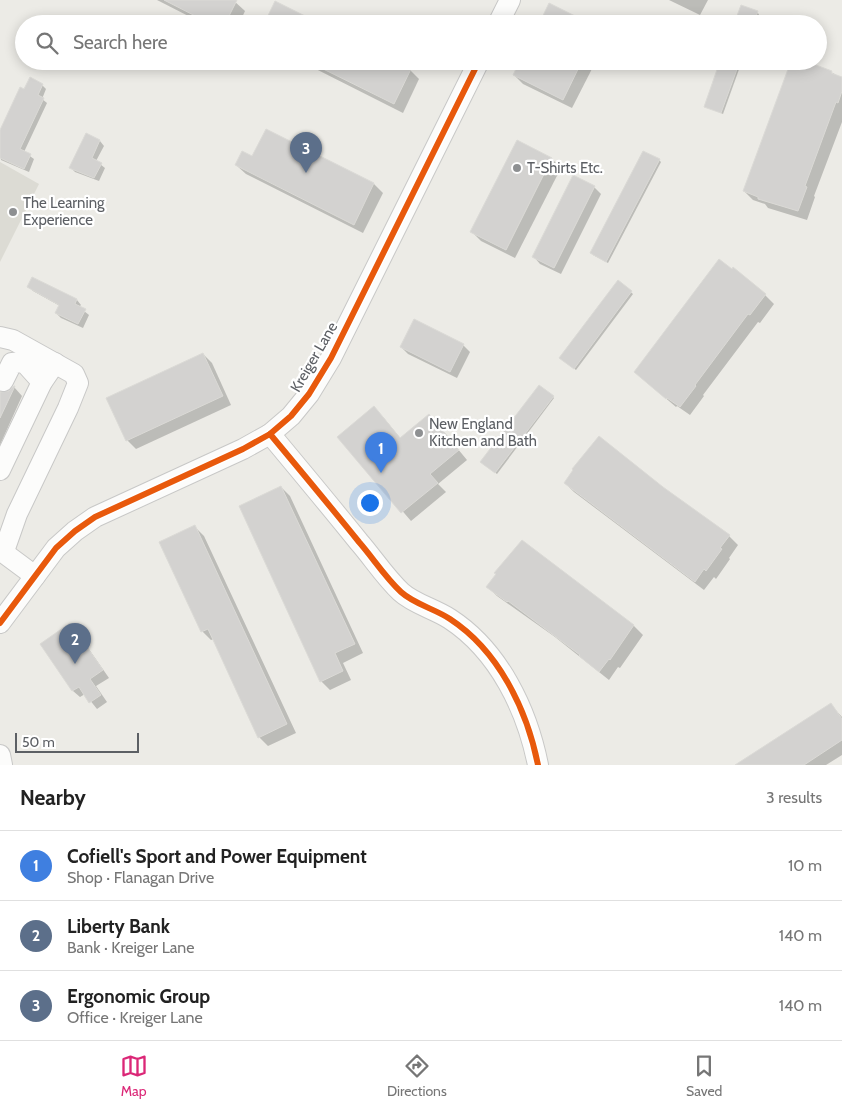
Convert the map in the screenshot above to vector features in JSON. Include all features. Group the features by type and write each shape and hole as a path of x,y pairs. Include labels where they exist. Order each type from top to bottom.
{"street":[{"path":"502,15 510,0"},
{"name":"Kreiger Lane","path":"0,623 58,547 95,517 244,449 270,434 291,416 320,377 474,70"},
{"path":"0,337 13,340 74,374 78,383 2,550 35,576"},
{"path":"3,381 12,363 24,362 42,382"},
{"path":"0,470 42,382 55,363"},
{"path":"270,434 401,592 449,618 476,638 484,647 518,705 528,728 538,765"},
{"path":"0,756 2,765"}],"shaded area":[{"name":"The Learning Experience","path":"0,162 39,184 0,262"}],"building":[{"path":"164,0 237,0 230,15 193,15"},
{"path":"275,1 303,15 268,15"},
{"path":"549,3 573,15 543,15"},
{"path":"741,5 758,11 756,15 737,15"},
{"path":"827,69 832,71 831,73 842,77 842,91 838,103 836,102 805,186 807,187 798,211 758,199 758,197 743,191 788,70"},
{"path":"325,70 411,70 394,104"},
{"path":"516,70 578,70 563,100 513,75"},
{"path":"717,70 737,70 721,113 704,107"},
{"path":"30,77 43,84 38,95 44,98 20,149 31,154 24,169 0,158 0,130 20,87 24,89"},
{"path":"266,129 374,183 354,225 235,165 242,151 252,156"},
{"path":"86,133 100,140 92,158 102,163 94,178 69,168"},
{"path":"517,140 552,158 506,250 470,232"},
{"path":"643,151 660,159 606,262 590,253"},
{"path":"573,175 595,186 554,268 532,257"},
{"path":"719,259 732,269 733,267 766,294 750,315 748,314 680,407 666,399 634,372"},
{"path":"32,277 77,299 75,304 86,309 78,324 55,313 59,305 27,287"},
{"path":"618,280 632,291 574,369 559,358"},
{"path":"414,319 464,344 450,372 400,347"},
{"path":"203,353 223,396 126,441 106,398"},
{"path":"539,385 554,396 495,473 480,462"},
{"path":"14,386 0,418 0,392 9,391"},
{"path":"374,406 400,438 429,414 459,450 430,474 438,483 401,513 337,437"},
{"path":"599,436 663,487 730,535 706,571 704,569 695,582 564,483 572,469"},
{"path":"281,486 355,644 335,653 343,671 320,682 239,506"},
{"path":"195,525 287,724 258,738 208,629 201,632 159,542"},
{"path":"522,540 634,625 610,660 599,672 580,655 508,601 486,587 496,574 494,573"},
{"path":"70,623 103,670 90,679 101,695 89,703 79,687 72,691 40,644"},
{"path":"831,703 842,719 842,740 804,765 735,765"}],"cycle path":[{"path":"0,623 56,548 75,531 95,517 243,449 270,434 291,416 309,394 331,358 475,70"},
{"path":"270,434 395,586 412,600 450,619 483,648 508,683 518,703 533,744 538,765"}],"place":[{"name":"T-Shirts Etc.","path":"517,168"},
{"name":"Ergonomic Group","path":"306,173"},
{"name":"The Learning Experience","path":"13,212"},
{"name":"New England Kitchen and Bath","path":"419,433"},
{"name":"Cofiell's Sport and Power Equipment","path":"381,473"},
{"name":"Liberty Bank","path":"75,664"}]}
